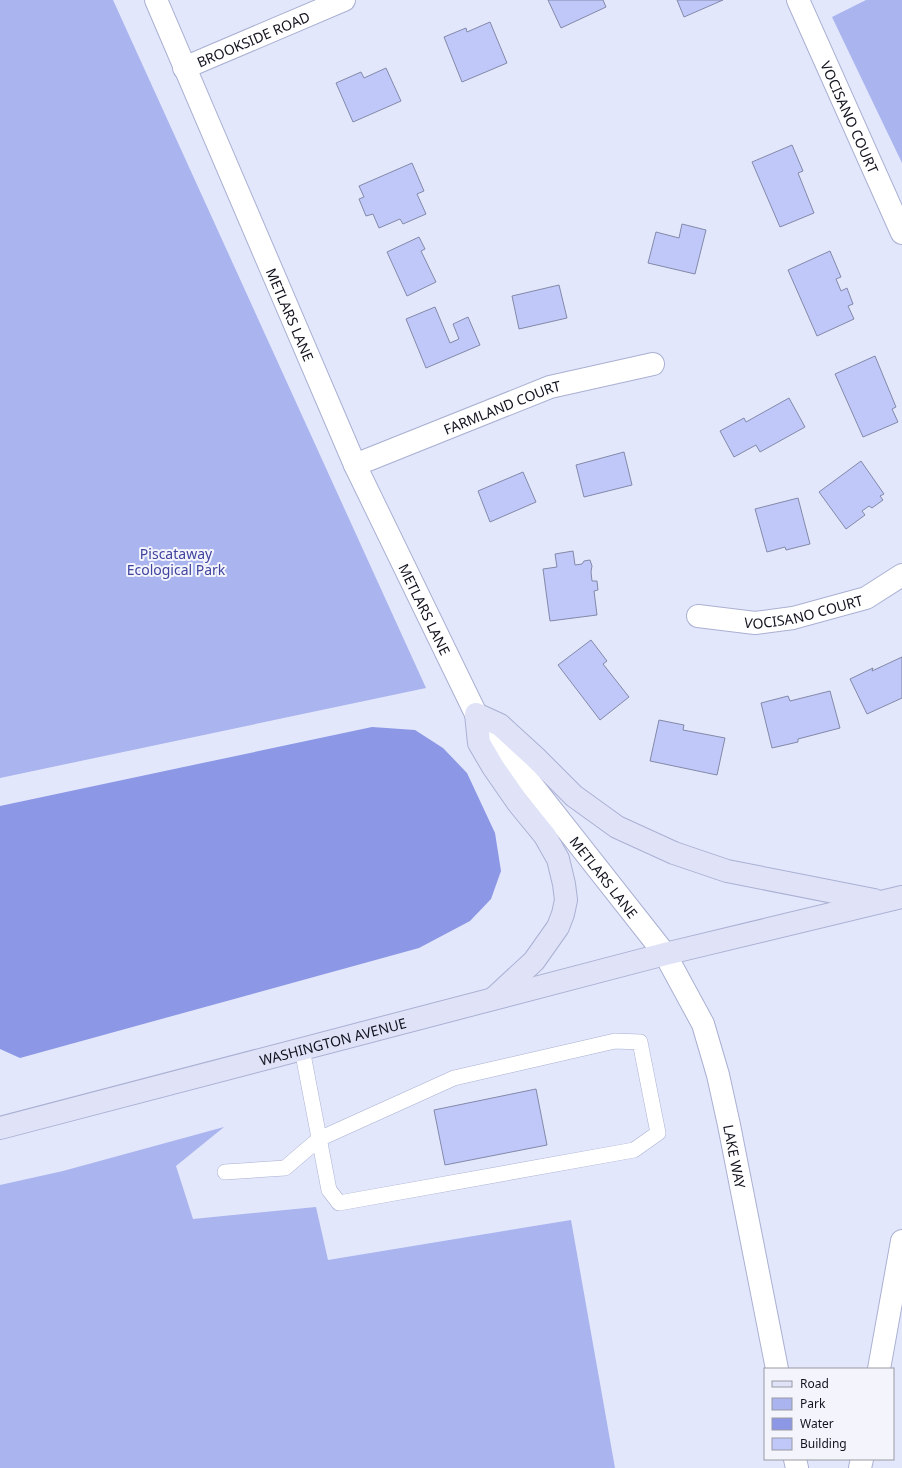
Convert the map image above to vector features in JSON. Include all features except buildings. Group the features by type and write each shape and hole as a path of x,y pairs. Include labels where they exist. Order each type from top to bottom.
{"main road":[{"path":"492,999 534,960 558,927 566,900 558,859 545,836 518,803 478,743 476,714 500,725 574,796 617,826 674,853 727,871 881,902"},
{"path":"664,954 902,897"},
{"name":"WASHINGTON AVENUE","path":"0,1128 664,954"}],"street":[{"name":"METLARS LANE","path":"156,0 355,465 476,714 664,954"},
{"name":"BROOKSIDE ROAD","path":"184,68 344,0"},
{"name":"VOCISANO COURT","path":"798,0 902,233"},
{"name":"FARMLAND COURT","path":"355,465 550,387 653,364"},
{"name":"VOCISANO COURT","path":"698,616 755,623 793,618 866,598 902,575"},
{"name":"LAKE WAY","path":"664,954 703,1024 718,1075 778,1368"},
{"path":"879,1368 902,1241"}],"lane":[{"path":"225,1172 285,1168 319,1139 454,1078 615,1041 640,1042 658,1133 634,1150 339,1203 329,1190 319,1139 302,1049"}],"green space":[{"name":"Piscataway Ecological Park","path":"0,0 113,0 426,688 0,778"},
{"path":"866,0 902,0 902,163 832,17"},
{"path":"224,1127 176,1166 193,1219 316,1207 328,1260 571,1220 615,1468 0,1468 0,1185 63,1171"}],"water":[{"path":"372,727 415,730 443,748 467,773 495,833 501,871 491,899 470,921 419,948 20,1058 0,1049 0,806"}]}
